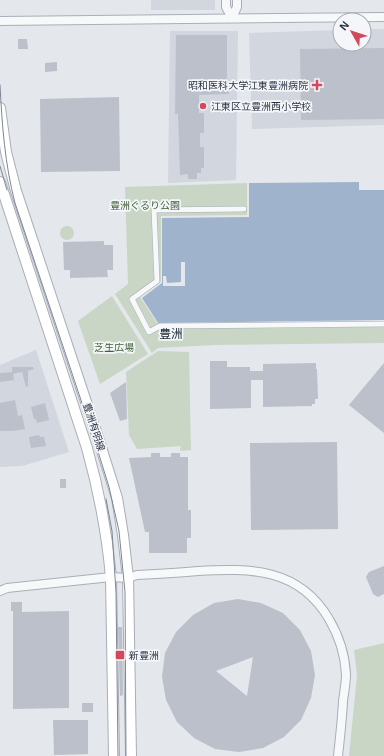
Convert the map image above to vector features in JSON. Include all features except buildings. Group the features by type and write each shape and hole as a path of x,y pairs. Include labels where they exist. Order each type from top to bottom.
{"main road":[{"name":"豊洲有明線","path":"0,108 4,140 16,191 117,498 128,578 131,756"},
{"name":"豊洲有明線","path":"0,182 87,448 97,483 109,549 111,578 114,756"}],"street":[{"path":"226,0 226,7 232,18"},
{"path":"232,18 238,7 237,0"},
{"path":"0,20 384,17"},
{"path":"244,209 154,210 157,281 132,299 150,332 160,326 384,324"},
{"path":"0,591 7,588 111,578 128,578 138,575 222,570 258,571 284,579 296,585 314,599 324,610 336,631 343,652 346,675 338,756"}],"shaded area":[{"path":"151,0 215,0 215,10 151,10"},
{"name":"昭和医科大学江東豊洲病院","path":"372,29 384,29 384,125 252,129 249,33 332,30 332,52 372,52"},
{"name":"江東区立豊洲西小学校","path":"170,31 238,31 236,180 168,183"},
{"path":"36,350 69,452 22,466 0,467 0,365"}],"green space":[{"name":"豊洲ぐるり公園","path":"247,183 247,215 161,216 161,282 140,297 157,323 384,321 384,343 214,345 158,348 152,353 115,294 128,284 125,187"},
{"path":"64,226 70,226 74,230 74,236 70,240 64,240 60,236 60,230"},
{"name":"芝生広場","path":"112,296 148,354 100,384 78,321"},
{"path":"158,351 189,352 191,450 180,451 181,446 137,449 129,435 126,372"},
{"path":"384,643 384,756 349,756 357,675 354,650"}],"water":[{"path":"359,182 359,190 384,190 384,320 158,323 142,298 162,283 162,218 249,217 249,183"}],"pier":[{"path":"181,262 185,262 185,286 163,286 163,276 166,276 167,283 181,282"}],"tram line":[{"path":"0,85 4,145 15,203 96,445 109,487 119,531 125,592 126,756"},
{"path":"0,166 7,190"},
{"path":"106,499 112,531 116,592 118,756"}],"place":[{"name":"昭和医科大学江東豊洲病院","path":"317,85"},
{"name":"江東区立豊洲西小学校","path":"203,106"},
{"name":"新豊洲","path":"120,655"}],"district":[{"name":"豊洲","path":"171,334"}]}
